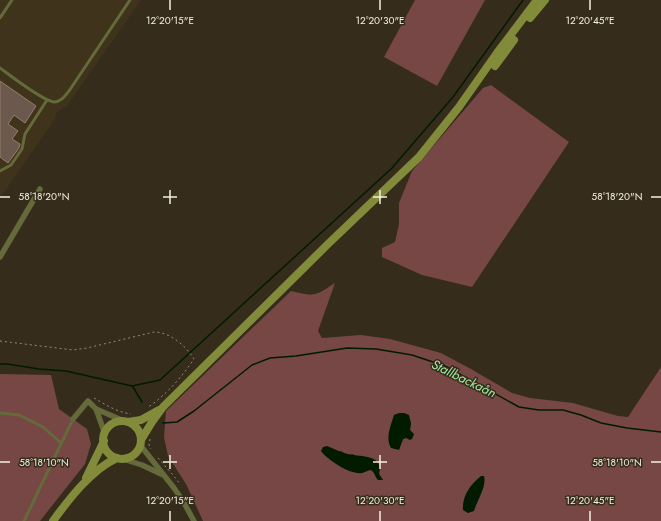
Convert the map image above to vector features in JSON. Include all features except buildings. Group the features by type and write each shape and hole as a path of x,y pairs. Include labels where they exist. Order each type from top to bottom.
{"street":[{"path":"53,521 83,484 104,465 134,456 148,429 163,407 328,244 419,158 459,107 537,0"},
{"path":"459,107 478,87 545,0"},
{"path":"0,257 40,189"},
{"path":"73,419 88,401 96,409 138,429 141,443 183,501 194,521"},
{"path":"83,484 104,437 112,424 141,420 163,407"},
{"path":"96,409 107,452 120,459 136,463 163,475"}],"lane":[{"path":"0,18 12,0"},
{"path":"0,68 47,100 55,102 59,101 64,98 130,0"},
{"path":"0,172 11,165 22,149 25,134 47,100"},
{"path":"0,413 20,415 43,426 61,443"},
{"path":"24,521 73,419"}],"path":[{"path":"0,341 73,350 147,333 161,332 168,334 188,350 194,359 175,384 158,401 147,409"},
{"path":"88,401 93,397 118,411 135,414 141,420"},
{"path":"148,429 152,434 150,445 153,452"},
{"path":"158,457 180,484 174,488"}],"shaded area":[{"path":"0,0 141,0 67,106 56,113 55,119 0,198"},
{"path":"415,0 485,0 437,86 384,57"},
{"path":"491,85 569,142 472,287 422,275 382,257 382,248 395,242 399,224 399,203 412,171 483,88"},
{"path":"335,283 318,331 322,338 361,335 390,339 441,353 512,393 530,398 573,403 618,416 628,417 661,367 661,521 203,521 186,484 168,456 164,437 166,411 291,291 311,295 319,293","holes":["394,415 411,423 410,430 406,438 403,439 399,449","321,451 341,451 348,455 353,454 379,474 383,480 378,480 371,470 358,473 346,469 334,462"]},
{"path":"0,374 51,375 59,409 87,429 91,444 85,464 40,521 0,521"},
{"path":"399,413 409,415 411,423 410,430 414,434 410,440 406,438 403,439 399,450 391,448 389,444 389,432 394,415"},
{"path":"327,446 346,453 364,456 375,460 380,468 379,474 383,480 378,480 371,470 357,473 340,466 329,459 321,451 323,447"},
{"path":"481,476 484,476 485,480 483,489 474,511 468,513 463,510 465,495 473,483"}],"waterway":[{"path":"0,364 66,371 132,386 160,380 392,168 453,97 523,0"},
{"name":"Stallbackaån","path":"163,423 177,422 194,411 252,365 270,358 296,356 347,348 376,349 412,355 445,366 519,407 539,410 563,410 601,423 661,432"},
{"path":"133,387 142,402"}]}
